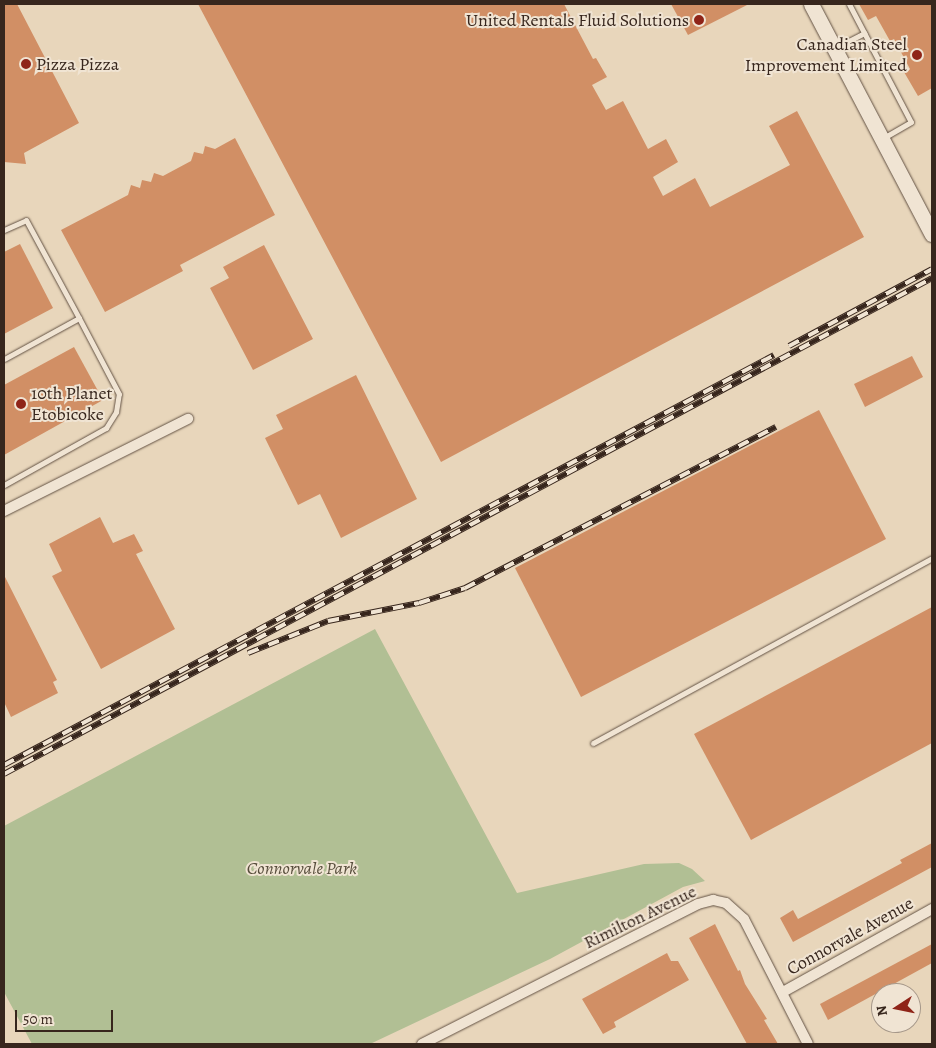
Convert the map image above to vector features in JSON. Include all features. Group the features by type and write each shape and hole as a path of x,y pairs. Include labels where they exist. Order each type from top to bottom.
{"main road":[{"path":"811,4 932,234"}],"street":[{"path":"4,511 188,419"},
{"name":"Rimilton Avenue","path":"422,1044 708,900 726,903 744,919 808,1044"},
{"name":"Connorvale Avenue","path":"783,992 932,909"}],"lane":[{"path":"849,4 911,122 883,138"},
{"path":"835,48 864,33"},
{"path":"4,230 26,220 119,394 116,412 106,428 4,485"},
{"path":"4,359 79,318"},
{"path":"593,743 932,558"}],"green space":[{"name":"Connorvale Park","path":"375,629 517,893 644,864 679,863 692,869 705,881 683,887 550,959 370,1044 32,1044 4,992 4,826"}],"building":[{"name":"Pizza Pizza","path":"4,4 17,4 79,123 24,153 26,164 4,162"},
{"path":"198,4 564,4 593,59 596,58 607,77 592,85 606,110 623,101 648,149 666,139 678,162 653,177 663,196 695,178 710,207 790,165 769,126 797,111 864,237 441,462"},
{"name":"United Rentals Fluid Solutions","path":"671,4 749,4 688,35"},
{"name":"Canadian Steel Improvement Limited","path":"859,4 932,4 932,88 918,96 904,72 910,69 894,39 890,41 876,16 868,20"},
{"path":"235,138 275,215 180,265 183,271 105,312 61,230 128,195 131,185 140,188 142,180 151,182 154,173 163,176 191,161 194,152 203,154 205,146 215,149"},
{"path":"20,244 53,308 4,334 4,252"},
{"path":"264,245 313,339 253,370 210,288 229,278 223,267"},
{"path":"74,347 103,400 4,455 4,385"},
{"path":"912,356 923,377 865,407 854,384"},
{"path":"356,375 417,499 341,538 320,494 298,505 265,438 283,429 276,415"},
{"path":"819,410 886,539 581,697 515,568"},
{"path":"100,517 113,543 134,534 143,551 136,554 175,629 101,669 52,576 62,571 49,544"},
{"path":"4,575 57,680 53,682 58,693 11,717 4,702"},
{"path":"932,607 932,743 751,840 694,734"},
{"path":"932,843 932,867 793,942 780,918 793,910 798,919 902,863 900,860"},
{"path":"715,924 738,971 740,970 745,984 767,1019 764,1020 778,1044 747,1044 689,938"},
{"path":"932,944 932,963 896,983 871,983 871,996 828,1020 820,1004"},
{"path":"667,953 671,961 678,961 689,980 614,1022 616,1027 603,1034 582,999"}],"railway":[{"path":"789,346 932,269"},
{"path":"4,774 932,278"},
{"path":"4,765 774,355"},
{"path":"248,653 328,621 419,603 465,588 776,427"}],"place":[{"name":"United Rentals Fluid Solutions","path":"699,20"},
{"name":"Canadian Steel Improvement Limited","path":"917,55"},
{"name":"Pizza Pizza","path":"26,64"},
{"name":"10th Planet Etobicoke","path":"21,404"}]}
